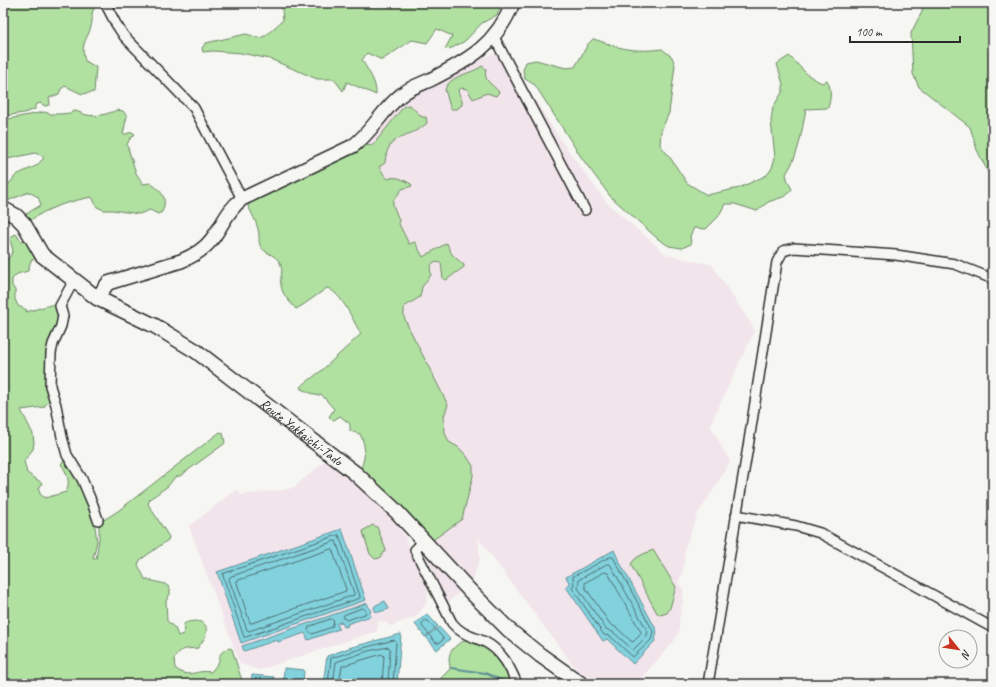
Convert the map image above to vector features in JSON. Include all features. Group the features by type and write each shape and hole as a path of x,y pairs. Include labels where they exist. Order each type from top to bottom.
{"main road":[{"name":"Route Yokkaichi-Tado","path":"3,209 16,216 24,224 42,255 97,298 155,326 217,366 355,473 396,511 486,609 540,655 581,684"}],"street":[{"path":"105,3 124,36 194,108 242,199"},
{"path":"97,298 108,283 181,261 192,256 203,249 211,240 229,211 236,203 353,146 361,140 401,94 461,64 485,46 494,37 513,3"},
{"path":"494,37 585,210"},
{"path":"708,684 777,262 782,251 794,248 896,255 955,264 993,279"},
{"path":"74,280 60,306 63,316 61,326 50,353 50,386 56,405 62,438 67,455 82,479 98,520"},
{"path":"736,515 796,526 820,533 993,628"},
{"path":"424,541 415,550 452,623 469,637 495,648 508,665 517,684"}],"shaded area":[{"path":"504,46 529,91 562,142 607,203 667,255 712,265 755,330 710,425 730,462 698,513 685,547 683,570 678,583 683,589 679,631 674,641 636,684 590,684 579,673 478,538 480,559 472,582 461,590 446,605 442,590 423,550 433,540 462,519 473,476 473,466 466,455 458,447 449,442 445,433 444,416 448,405 409,328 403,311 404,307 420,297 422,287 430,279 432,264 434,262 441,262 443,279 459,271 462,262 457,260 448,247 423,257 415,243 409,245 399,224 399,220 393,205 393,201 402,189 408,188 388,179 379,167 385,163 386,152 389,145 423,117 415,110 404,106 373,145 363,146 401,101 491,54 494,54"},
{"path":"329,458 397,522 429,583 427,601 415,617 391,626 383,621 378,622 377,631 259,670 240,664 189,526 237,489 241,495 285,490 294,487"}],"green space":[{"path":"3,3 97,3 92,12 91,27 83,48 85,61 96,67 94,92 82,94 65,86 61,89 59,94 49,98 49,105 45,106 40,103 35,105 35,109 24,113 3,116"},
{"path":"278,3 502,3 497,15 482,23 465,41 452,48 445,49 452,36 437,29 427,43 412,40 382,60 367,53 362,60 374,81 376,95 347,82 343,91 334,79 317,79 270,59 241,53 213,51 203,52 202,48 206,43 246,34 259,38 265,36 283,20 282,10"},
{"path":"923,3 993,3 993,193 990,191 990,176 977,150 970,127 919,87 913,74 911,33 922,12"},
{"path":"593,39 629,49 662,49 672,57 675,65 669,113 661,131 660,145 687,183 707,195 739,188 767,175 772,168 775,157 771,121 773,107 783,91 783,84 777,64 789,56 812,78 822,83 827,80 830,87 830,100 828,108 806,109 797,150 791,166 786,174 792,189 786,196 768,202 757,211 735,204 725,204 718,217 706,229 694,228 690,236 691,244 682,248 669,246 658,239 610,196 581,157 535,85 525,79 523,70 526,62 536,60 566,68 575,67 588,44"},
{"path":"482,66 486,69 485,73 487,80 499,92 496,96 487,93 473,99 467,89 461,88 458,91 462,105 457,109 451,109 445,90 447,85 456,78"},
{"path":"410,105 422,117 426,117 427,123 414,132 400,137 395,141 390,146 385,163 379,167 388,179 400,178 412,186 402,189 393,201 399,224 409,244 415,242 423,257 447,243 452,254 464,265 464,267 446,280 443,279 441,263 434,262 430,271 431,275 422,287 420,297 404,307 404,317 448,405 444,416 445,433 449,442 458,447 466,455 473,466 473,476 462,519 433,540 402,507 361,468 365,451 360,434 350,431 350,424 340,416 334,420 329,417 334,409 321,394 318,396 301,389 300,387 321,371 361,334 338,295 327,288 296,309 291,304 282,289 281,264 277,259 261,248 257,226 248,206 255,196 363,146 373,145 404,106"},
{"path":"117,110 123,111 127,116 123,134 132,132 135,134 129,140 127,145 136,173 143,184 150,183 163,195 164,207 162,212 158,214 150,210 139,214 104,210 97,207 92,197 58,206 42,213 28,222 23,216 41,205 38,197 29,192 5,202 3,201 3,185 10,183 16,175 36,166 43,159 43,156 35,153 3,160 3,120 44,112 60,114 74,111 85,115 95,116"},
{"path":"15,234 22,241 26,239 40,257 31,260 28,271 17,274 12,279 12,286 15,290 15,299 18,306 27,310 26,312 54,304 60,316 51,345 51,398 44,407 21,410 33,434 34,443 33,449 24,461 27,473 42,483 39,489 40,494 45,498 66,492 68,478 61,464 65,459 68,460 92,506 97,541 93,559 96,559 99,539 99,523 118,511 220,432 223,433 224,444 180,476 175,477 168,486 150,499 148,504 169,537 168,540 140,560 138,565 145,579 165,584 170,588 170,594 166,601 167,621 175,628 178,636 183,634 185,629 183,626 185,623 196,621 205,625 206,635 198,648 186,649 178,653 174,659 175,668 188,674 205,671 211,672 218,663 221,654 230,648 232,649 243,684 3,684 3,261 9,258 13,251 10,239"},
{"path":"373,525 377,527 386,550 380,558 375,559 370,554 363,532"},
{"path":"653,550 676,587 670,608 667,613 660,615 657,613 631,565 634,560"},
{"path":"468,640 475,642 489,650 496,656 506,669 511,684 435,684 450,669 449,655 453,649 461,642"}],"water":[{"path":"342,529 366,600 241,643 217,572"},
{"path":"614,550 657,631 655,641 633,664 607,639 603,641 566,587 570,584 566,577"},
{"path":"385,601 389,609 379,612 375,611 374,607 376,605"},
{"path":"367,603 371,616 347,624 348,626 344,627 342,622 337,623 339,629 308,640 305,633 278,642 277,640 244,651 242,646"},
{"path":"427,614 438,626 425,637 415,624"},
{"path":"439,627 450,639 437,650 426,637"},
{"path":"401,634 397,684 323,684 327,656 352,647"},
{"path":"284,668 304,670 303,684 283,684"},
{"path":"252,675 274,677 273,684 251,684"}],"waterway":[{"path":"451,668 485,673 509,684"}]}
